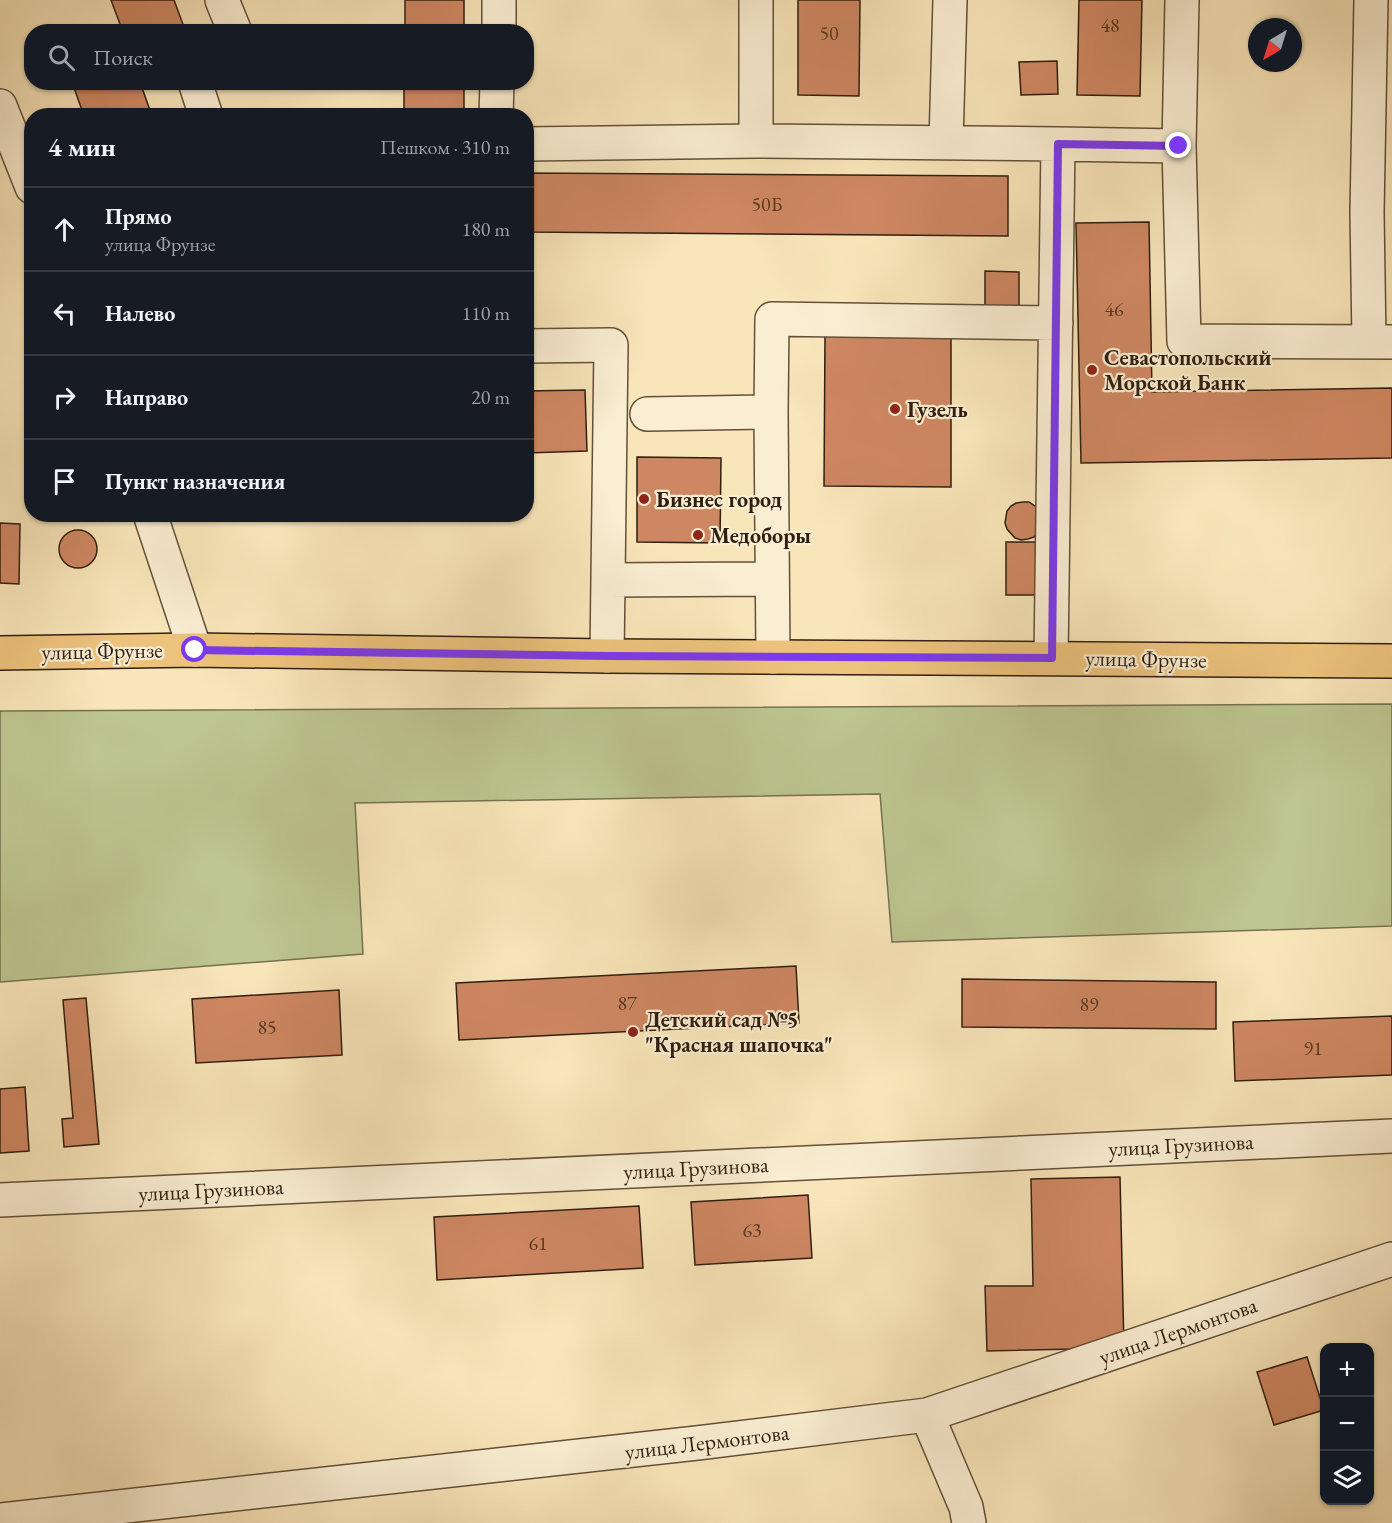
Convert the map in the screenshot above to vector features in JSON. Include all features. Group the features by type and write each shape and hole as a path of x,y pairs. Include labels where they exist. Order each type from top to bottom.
{"main road":[{"name":"улица Фрунзе","path":"0,652 195,650 608,656 1392,661"}],"street":[{"path":"222,0 232,24"},
{"path":"498,24 499,0"},
{"path":"756,0 756,141"},
{"path":"946,143 950,0"},
{"path":"1182,0 1179,146 1184,341 1381,342 1379,212 1371,0"},
{"path":"198,90 203,108"},
{"path":"496,108 497,90"},
{"path":"0,106 24,167"},
{"path":"534,144 756,141 1179,146"},
{"path":"1052,658 1058,144"},
{"path":"773,657 772,320 1056,323"},
{"path":"534,346 610,345 608,656"},
{"path":"647,414 771,412"},
{"path":"153,522 195,650"},
{"path":"608,580 772,579"},
{"name":"улица Грузинова","path":"0,1200 1392,1136"},
{"name":"улица Лермонтова","path":"0,1520 673,1446 927,1415 1392,1259"},
{"path":"927,1415 966,1507 969,1523"}],"green space":[{"path":"1392,704 1392,926 892,942 880,794 355,803 363,954 0,982 0,711"}],"building":[{"path":"111,0 174,0 183,24 120,24"},
{"path":"405,0 464,0 464,24 405,24"},
{"path":"798,0 860,0 859,96 798,95"},
{"path":"1079,0 1142,0 1140,96 1077,95"},
{"path":"1057,61 1058,94 1021,95 1019,62"},
{"path":"75,90 143,90 149,108 81,108"},
{"path":"404,90 464,90 464,108 404,108"},
{"path":"534,173 1008,176 1008,236 534,232"},
{"path":"1149,222 1152,392 1392,388 1392,458 1081,463 1076,223"},
{"path":"985,271 1019,272 1019,307 985,307"},
{"path":"825,336 951,337 951,487 824,486"},
{"path":"585,390 587,451 534,453 534,391"},
{"path":"637,457 721,458 720,543 637,542"},
{"path":"1029,502 1039,509 1038,533 1034,537 1021,540 1015,538 1005,523 1007,511 1011,506"},
{"path":"0,523 20,524 19,584 0,583"},
{"path":"78,530 85,531 91,536 96,542 96,556 91,562 85,567 78,568 71,567 65,562 60,556 59,549 60,542 65,536 71,531"},
{"path":"1006,542 1041,542 1040,595 1006,595"},
{"name":"Детский сад №5 \"Красная шапочка\"","path":"796,966 799,1023 459,1040 456,983"},
{"path":"962,979 1216,982 1216,1029 962,1027"},
{"path":"339,990 342,1055 196,1063 192,999"},
{"path":"86,998 99,1144 64,1147 62,1119 73,1118 63,1000"},
{"path":"1392,1016 1392,1075 1235,1081 1233,1022"},
{"path":"25,1087 29,1151 0,1153 0,1089"},
{"path":"1120,1177 1124,1348 987,1351 985,1286 1033,1286 1031,1179"},
{"path":"808,1195 812,1258 695,1265 691,1202"},
{"path":"639,1206 643,1268 437,1280 434,1217"},
{"path":"1307,1357 1320,1398 1320,1411 1274,1425 1257,1372"}],"place":[{"name":"Севастопольский Морской Банк","path":"1092,370"},
{"name":"Гузель","path":"895,409"},
{"name":"Бизнес город","path":"644,499"},
{"name":"Медоборы","path":"698,535"},
{"name":"Детский сад №5 \"Красная шапочка\"","path":"633,1032"}],"route":[{"path":"195,650 608,656 1052,658 1058,144 1179,146"}]}
